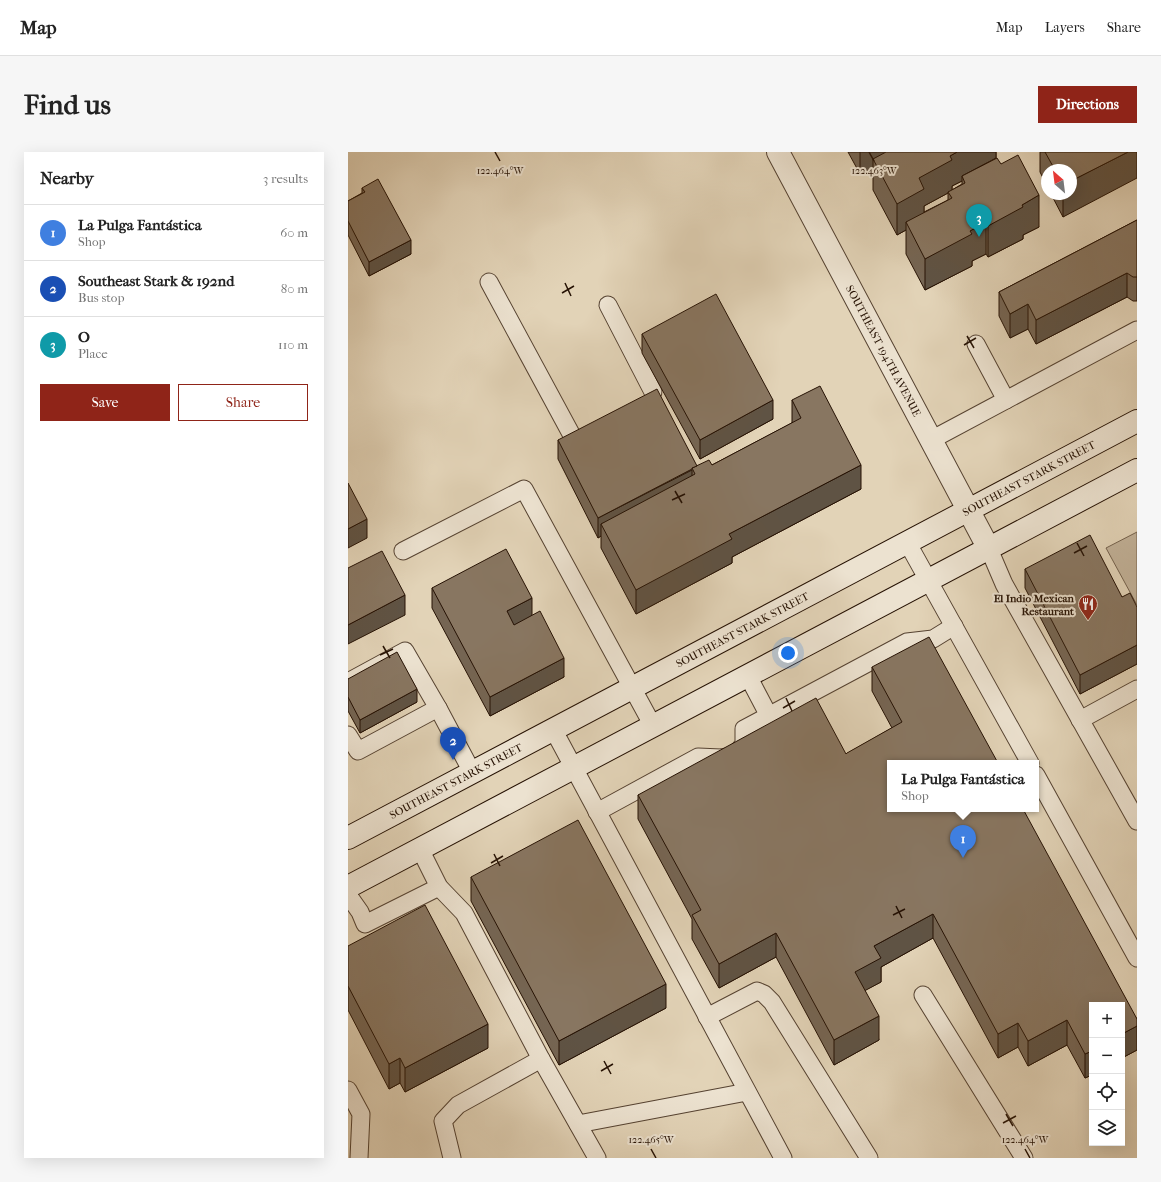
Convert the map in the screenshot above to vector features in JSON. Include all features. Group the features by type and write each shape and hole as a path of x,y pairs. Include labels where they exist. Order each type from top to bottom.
{"main road":[{"name":"SOUTHEAST 194TH AVENUE","path":"778,152 989,549"},
{"name":"SOUTHEAST STARK STREET","path":"348,838 1137,421"},
{"path":"348,887 1137,470"}],"lane":[{"path":"489,282 576,443"},
{"path":"608,305 652,392"},
{"path":"931,440 1137,330"},
{"path":"976,344 1006,400"},
{"path":"403,551 524,489 653,726"},
{"path":"907,542 1028,760"},
{"path":"989,549 1004,584 1137,821"},
{"path":"597,812 698,758 721,758 734,756 744,744 744,729 907,642 933,639 954,626"},
{"path":"348,682 405,651 438,708 472,772"},
{"path":"748,676 769,716"},
{"path":"1080,720 1137,689"},
{"path":"348,735 358,751 438,708"},
{"path":"553,729 783,1158"},
{"path":"1039,779 1137,958"},
{"path":"420,849 439,887 464,913 541,1059 597,1158"},
{"path":"348,895 360,912 365,924 439,887"},
{"path":"707,1017 757,991 764,994 772,1002 869,1158"},
{"path":"923,995 1024,1158"},
{"path":"452,1158 443,1120 458,1105 541,1059"},
{"path":"348,1090 361,1114 359,1158"},
{"path":"578,1124 747,1092"}],"shaded area":[{"path":"1137,532 1137,605 1106,548"}],"building":[{"path":"886,152 957,152 950,156 952,160 919,178 924,189 897,204 873,159"},
{"path":"1045,152 1128,152 1077,178 1077,164 1052,164"},
{"path":"1018,155 1039,195 1022,205 1023,207 988,226 986,222 970,231 972,234 925,259 906,222 952,198 948,192 965,183 962,176 997,158 1001,164"},
{"path":"378,179 411,240 369,262 348,221 348,201 365,192 362,188"},
{"path":"1137,220 1137,277 1133,277 1127,273 1036,320 1028,304 1010,314 999,292"},
{"path":"716,294 773,400 700,440 642,334"},
{"path":"820,386 861,465 729,534 732,539 636,590 601,524 695,474 692,468 709,460 712,465 801,418 792,400"},
{"path":"657,389 697,466 598,518 558,440"},
{"path":"348,483 367,519 348,529"},
{"name":"El Indio Mexican Restaurant","path":"1090,535 1122,597 1130,593 1137,607 1137,645 1080,675 1025,569"},
{"path":"506,549 532,598 507,611 514,625 540,611 564,658 490,697 432,588"},
{"path":"382,551 405,595 348,625 348,568"},
{"path":"929,637 996,760 887,760 887,812 1025,812 1137,1019 1137,1026 1125,1032 1125,1002 1089,1002 1089,1052 1085,1054 1067,1020 1028,1041 1018,1023 998,1034 933,914 874,946 881,958 855,972 879,1016 834,1040 776,933 719,964 692,915 701,910 638,795 816,698 846,754 902,722 872,667"},
{"path":"397,652 417,689 360,720 348,697 348,679"},
{"path":"578,820 666,984 559,1041 471,877"},
{"path":"425,905 488,1024 405,1068 400,1058 389,1064 348,986 348,946"}],"place":[{"name":"O","path":"979,237"},
{"name":"El Indio Mexican Restaurant","path":"1088,621"},
{"name":"Southeast Stark & 192nd","path":"453,760"},
{"name":"La Pulga Fantástica","path":"963,858"}]}
